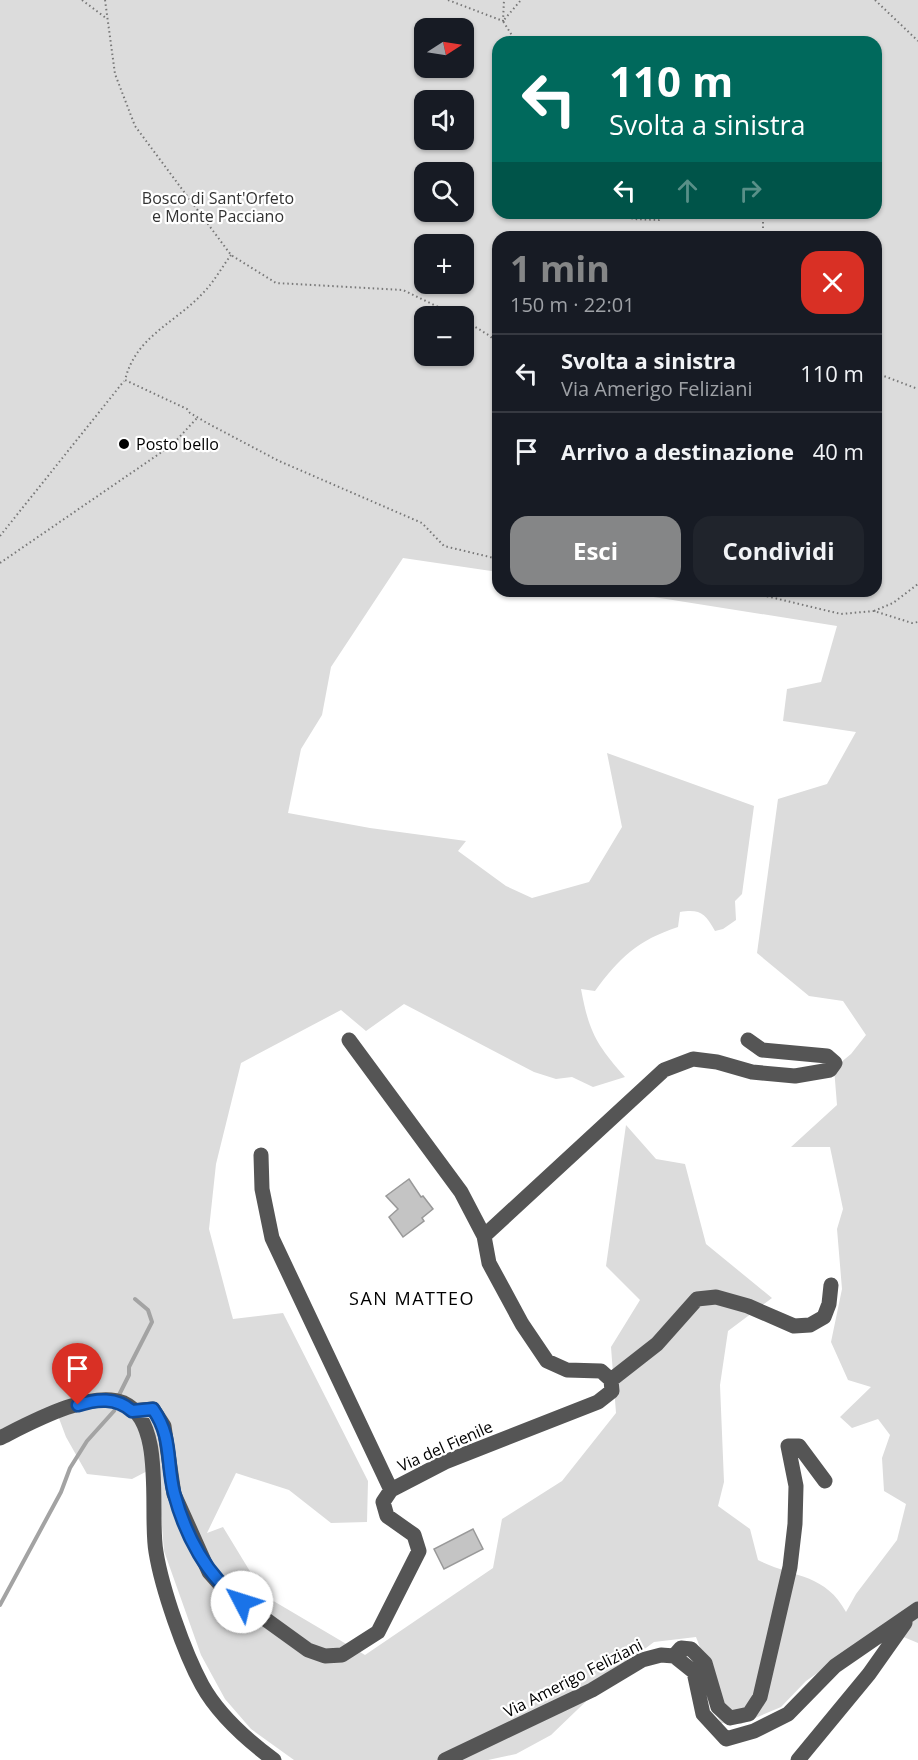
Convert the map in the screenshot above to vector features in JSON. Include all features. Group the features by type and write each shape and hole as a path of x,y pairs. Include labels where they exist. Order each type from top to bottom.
{"street":[{"path":"349,1040 461,1192 484,1236 489,1263 522,1324 548,1361 567,1370 601,1371 611,1380 657,1344 698,1299 716,1297 748,1306 794,1326 810,1325 824,1317 829,1304 831,1285"},
{"path":"484,1236 664,1070 693,1059 717,1062 752,1072 795,1076 830,1070 835,1063 827,1056 762,1050 748,1040"},
{"path":"261,1155 262,1189 272,1238 391,1490"},
{"name":"Via del Fienile","path":"132,1411 153,1409 164,1426 174,1494 209,1572 234,1597 308,1650 325,1656 342,1654 378,1632 419,1551 414,1534 387,1516 383,1502 391,1490 446,1462 598,1402 612,1391 611,1380"},
{"path":"0,1438 40,1418 97,1399 124,1403 142,1419 153,1457 151,1496 156,1552 176,1622 202,1685 237,1730 273,1760"},
{"name":"Via Amerigo Feliziani","path":"445,1760 592,1690 642,1660 661,1655 674,1656 681,1648 691,1649 705,1663 718,1707 730,1718 749,1714 760,1697 790,1567 796,1486 788,1446 800,1446 825,1480"},
{"path":"674,1656 694,1672 703,1714 726,1739 754,1731 788,1714 835,1665 915,1612"},
{"path":"798,1760 869,1674 915,1612"}],"path":[{"path":"82,0 108,19"},
{"path":"105,0 115,74 135,126 231,255 276,283 404,290 437,306"},
{"path":"448,0 503,21"},
{"path":"504,0 503,21 512,36"},
{"path":"503,21 521,0"},
{"path":"875,0 918,41"},
{"path":"633,219 660,219"},
{"path":"0,536 124,380 140,345 204,292 231,255"},
{"path":"474,326 492,338"},
{"path":"882,375 918,389"},
{"path":"124,380 187,409 279,461 422,523 444,546 492,558"},
{"path":"0,563 172,445 198,417"},
{"path":"770,597 841,614 874,611 893,603 918,584"},
{"path":"874,611 912,623 918,622"}],"green space":[{"name":"Bosco di Sant'Orfeto e Monte Pacciano","path":"0,0 918,0 918,1643 882,1628 806,1681 781,1707 741,1724 721,1723 704,1692 701,1650 696,1637 654,1642 627,1662 551,1735 516,1754 488,1760 294,1760 251,1729 225,1699 201,1655 164,1551 157,1466 132,1479 87,1474 66,1437 54,1405 0,1432","holes":["492,231 882,231 882,597 654,597 837,626 821,682 787,689 783,721 856,732 827,784 778,799 757,953 809,996 843,1001 866,1035 851,1054 834,1068 837,1105 791,1147 830,1147 843,1209 837,1229 842,1289 831,1342 848,1380 871,1387 840,1417 852,1428 878,1419 890,1435 882,1458 884,1491 906,1504 897,1540 856,1594 846,1612 838,1599 818,1583 758,1560 750,1529 718,1506 724,1482 720,1385 728,1331 772,1298 706,1244 685,1164 656,1159 626,1125 606,1266 640,1300 611,1347 616,1413 562,1481 502,1519 493,1568 365,1655 265,1596 223,1527 207,1533 236,1473 289,1490 331,1523 367,1522 368,1481 283,1313 233,1319 231,1312 209,1229 216,1164 241,1063 341,1010 366,1031 404,1004 534,1072 556,1079 572,1077 593,1087 625,1077 595,1037 581,989 595,991 630,951 678,927 680,912 692,911 705,916 715,931 723,929 736,920 735,901 742,894 754,806 607,753 622,827 589,882 532,898 506,886 458,851 466,841 370,828 288,813 301,749 322,715 331,667 403,558 492,571"]}],"building":[{"path":"409,1179 421,1197 423,1196 433,1209 422,1218 424,1221 403,1237 389,1217 398,1209 386,1196"},
{"path":"473,1529 483,1549 444,1569 434,1549"}],"waterway":[{"path":"118,1397 129,1375 129,1367 152,1322 148,1310 135,1299"},
{"path":"0,1605 61,1492 70,1468 87,1441 114,1411"}],"place":[{"name":"Posto bello","path":"124,444"}],"district":[{"name":"SAN MATTEO","path":"412,1298"}],"route":[{"path":"78,1405 97,1399 124,1403 132,1411 153,1409 164,1426 174,1494 195,1545 209,1572 225,1590 242,1602"}]}
